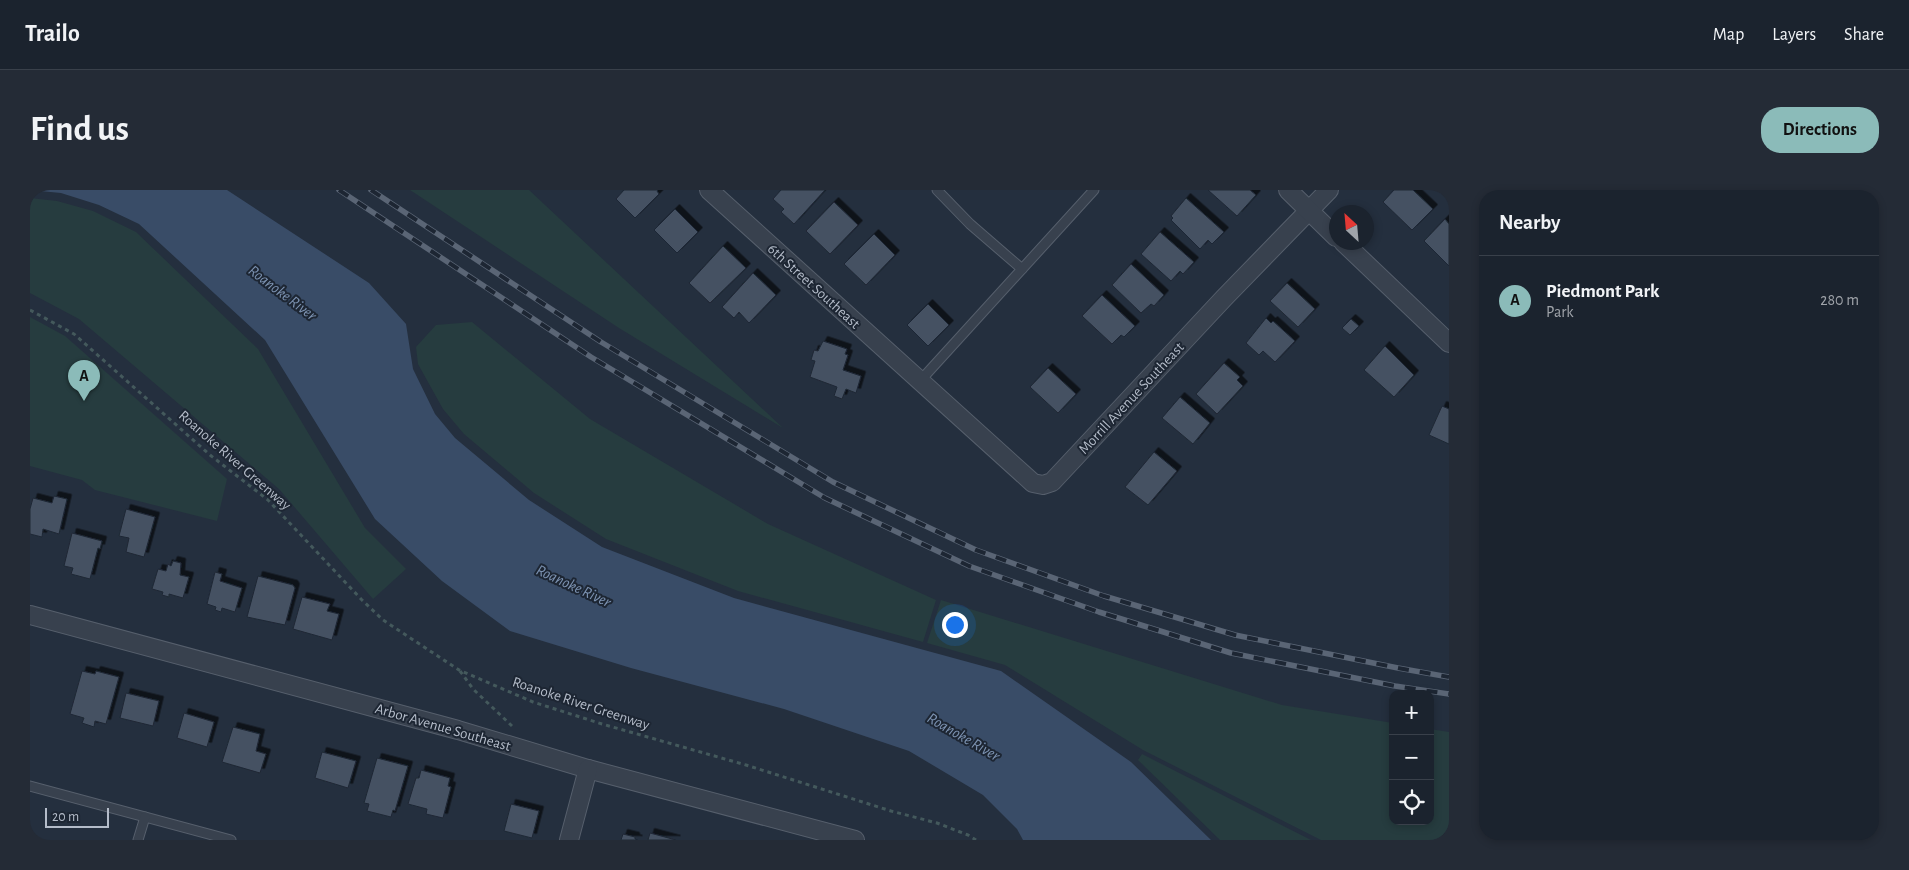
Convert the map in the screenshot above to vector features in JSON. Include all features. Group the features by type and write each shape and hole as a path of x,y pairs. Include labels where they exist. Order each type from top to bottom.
{"street":[{"name":"6th Street Southeast","path":"709,190 920,381"},
{"path":"1288,190 1329,229"},
{"name":"Morrill Avenue Southeast","path":"920,381 1033,483 1043,485 1052,482 1224,298 1329,190"},
{"path":"1351,250 1449,343"},
{"name":"Arbor Avenue Southeast","path":"30,615 458,730 588,769 855,840"},
{"path":"569,840 588,769"}],"lane":[{"path":"937,190 970,224 1022,269"},
{"path":"920,381 1094,190"},
{"path":"30,786 232,840"},
{"path":"138,840 145,817"}],"path":[{"name":"Roanoke River Greenway","path":"30,310 74,334 210,455 268,500 383,620 459,670 533,702 620,729 746,764 892,811 937,823 968,834 976,840"},
{"path":"459,670 473,689 510,724 525,750"}],"green space":[{"path":"410,190 529,190 783,428 619,328"},
{"path":"30,198 57,201 93,211 136,232 258,349 365,528 406,569 373,599 279,489 79,319 30,293"},
{"path":"30,317 65,336 227,479 217,521 95,490 82,480 30,466"},
{"path":"472,322 590,419 768,524 936,600 923,642 738,591 606,539 534,493 464,434 443,409 418,364 416,347 436,325"},
{"path":"941,600 1282,705 1389,722 1389,825 1434,825 1434,730 1449,732 1449,840 1321,840 1143,750 1005,665 927,643"},
{"path":"1142,754 1311,840 1220,840 1138,760"}],"water":[{"name":"Roanoke River","path":"30,190 227,190 369,283 406,324 413,369 435,414 455,438 529,500 602,547 734,598 1001,671 1131,762 1211,840 1023,840 1017,829 983,795 909,751 784,709 631,668 510,631 442,581 375,519 265,340 139,224 99,205 61,193"}],"building":[{"path":"624,190 658,190 659,194 635,218 616,199"},
{"path":"781,190 825,190 794,224 781,212 784,209 773,199"},
{"path":"1208,190 1250,190 1256,195 1237,216"},
{"path":"1394,190 1413,190 1433,209 1412,230 1383,202"},
{"path":"1186,198 1224,232 1212,244 1208,240 1200,249 1171,220 1173,218 1171,216"},
{"path":"834,202 858,225 830,254 806,231"},
{"path":"675,209 698,232 677,253 654,230"},
{"path":"1445,219 1449,224 1449,266 1424,241"},
{"path":"1160,232 1194,262 1183,274 1180,271 1171,281 1141,254"},
{"path":"874,234 895,255 866,285 844,264"},
{"path":"723,246 746,268 710,303 689,283"},
{"path":"1131,264 1164,295 1154,306 1151,304 1141,313 1112,285"},
{"path":"753,273 776,295 749,323 739,312 734,318 722,307"},
{"path":"1287,283 1315,309 1298,327 1270,301"},
{"path":"1102,295 1135,326 1124,337 1121,335 1112,344 1082,316"},
{"path":"928,304 949,325 928,346 907,325"},
{"path":"1266,318 1271,323 1273,321 1295,341 1275,362 1263,351 1259,355 1246,343"},
{"path":"1351,319 1359,326 1350,335 1342,328"},
{"path":"823,341 847,349 845,354 848,355 843,370 861,376 856,393 846,389 842,399 834,396 837,387 810,377 815,361 811,360 814,350 818,351"},
{"path":"1385,346 1414,375 1394,397 1364,370"},
{"path":"1224,363 1240,377 1237,380 1243,386 1217,414 1196,394"},
{"path":"1048,368 1076,394 1058,413 1030,387"},
{"path":"1180,397 1210,423 1193,444 1162,418"},
{"path":"1442,406 1449,409 1449,444 1429,435"},
{"path":"1154,452 1177,471 1148,505 1125,487"},
{"path":"54,496 67,499 59,534 43,529 42,537 30,534 30,509 33,498 52,503"},
{"path":"126,509 155,517 144,557 126,552 129,538 119,536"},
{"path":"72,533 102,541 100,549 98,548 90,579 71,574 73,568 64,566"},
{"path":"173,561 181,563 180,575 189,577 183,598 169,594 169,597 162,595 163,592 152,589 158,569 166,571 168,564 171,566"},
{"path":"215,572 222,574 220,581 242,588 235,612 222,608 221,612 215,610 216,607 207,604"},
{"path":"258,576 293,585 295,588 285,625 247,617"},
{"path":"302,597 330,604 327,611 339,614 332,640 293,629"},
{"path":"82,671 95,674 96,671 119,677 106,724 95,721 94,727 82,723 84,718 70,714"},
{"path":"126,693 159,701 153,726 120,718"},
{"path":"184,713 214,722 207,747 177,738"},
{"path":"233,727 260,734 256,751 266,754 260,773 222,762"},
{"path":"322,752 356,761 348,788 315,778"},
{"path":"377,758 408,766 395,811 393,810 391,817 367,811 369,804 364,803"},
{"path":"421,770 450,778 448,786 451,787 443,818 426,814 427,809 408,804 416,778 419,778"},
{"path":"511,804 539,811 532,838 504,831"},
{"path":"650,833 676,840 648,840"},
{"path":"623,834 635,837 638,840 621,840"}],"railway":[{"path":"339,190 591,357 825,498 969,566 1099,612 1231,653 1395,686 1449,694"},
{"path":"371,190 601,342 833,482 976,550 1104,596 1235,635 1449,677"}],"place":[{"name":"Piedmont Park","path":"84,401"}]}
